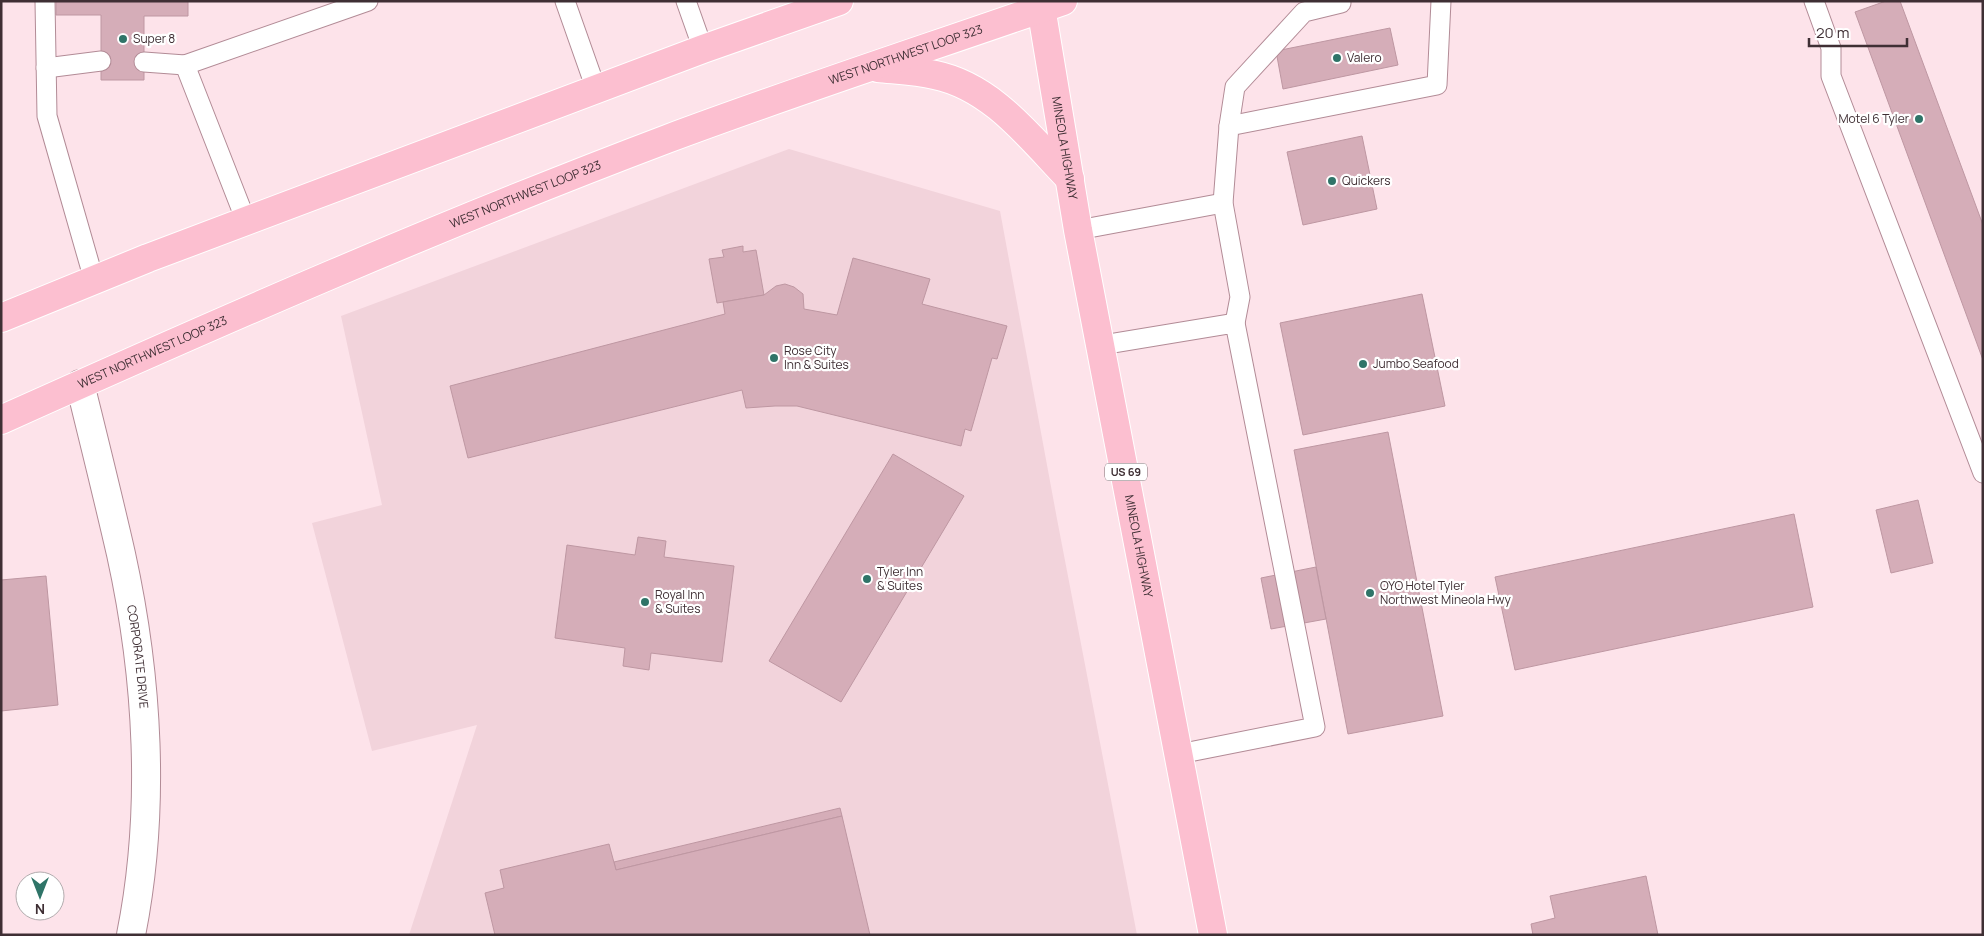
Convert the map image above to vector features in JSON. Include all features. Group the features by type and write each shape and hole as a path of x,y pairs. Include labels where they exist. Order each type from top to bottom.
{"highway":[{"path":"1,318 246,221 703,49 839,1"},
{"name":"WEST NORTHWEST LOOP 323","path":"1,420 448,225 670,138 1048,4"},
{"name":"MINEOLA HIGHWAY","path":"1048,4 1078,230 1102,345 1213,935"},
{"path":"869,67 936,75 961,83 986,96 1070,179"}],"street":[{"name":"CORPORATE DRIVE","path":"80,384 121,555 139,667 144,735 145,807 140,872 131,935"}],"lane":[{"path":"45,1 47,116 94,280"},
{"path":"144,62 185,65 368,1"},
{"path":"565,1 596,89"},
{"path":"686,1 703,49"},
{"path":"1229,126 1437,84 1440,1"},
{"path":"1814,1 1832,48 1831,76 1983,473"},
{"path":"1179,754 1315,727 1235,323 1240,298 1223,203 1229,126 1236,87 1304,12 1344,2"},
{"path":"46,68 101,61"},
{"path":"185,65 246,221"},
{"path":"1078,230 1223,203"},
{"path":"1102,345 1235,323"}],"shaded area":[{"path":"789,149 1000,211 1137,935 409,935 477,725 372,751 312,523 382,505 341,316"}],"building":[{"name":"Super 8","path":"56,1 188,1 188,16 144,16 144,80 101,80 101,15 56,15"},
{"name":"Motel 6 Tyler","path":"1886,1 1900,1 1983,225 1983,360 1855,12"},
{"name":"Valero","path":"1390,28 1398,65 1283,89 1276,51"},
{"name":"Quickers","path":"1362,136 1377,209 1303,225 1287,152"},
{"path":"743,246 743,252 756,250 764,295 717,303 709,259 724,257 722,250"},
{"name":"Rose City Inn & Suites","path":"853,258 930,279 922,304 1007,326 997,359 992,358 971,431 965,429 961,446 797,406 746,408 742,390 468,458 450,386 725,314 723,302 764,295 776,286 785,284 794,287 803,294 804,309 837,315"},
{"name":"Jumbo Seafood","path":"1422,294 1445,406 1303,435 1280,323"},
{"name":"OYO Hotel Tyler Northwest Mineola Hwy","path":"1388,432 1443,716 1348,734 1294,450"},
{"name":"Tyler Inn & Suites","path":"893,454 964,496 841,702 769,661"},
{"path":"1918,500 1933,563 1891,573 1876,510"},
{"path":"1794,514 1813,607 1515,670 1495,577"},
{"name":"Royal Inn & Suites","path":"638,537 666,541 664,557 734,566 722,662 651,653 649,670 623,666 625,648 555,638 567,545 635,555"},
{"path":"1316,567 1326,619 1271,629 1261,578"},
{"path":"46,576 58,705 1,711 1,580"},
{"path":"840,808 842,816 616,870 614,862"},
{"path":"842,816 870,935 495,935 485,893 504,888 500,870 609,844 616,870"},
{"path":"1646,876 1658,935 1533,935 1531,924 1555,918 1550,896"}],"place":[{"name":"Super 8","path":"123,39"},
{"name":"Valero","path":"1337,58"},
{"name":"Motel 6 Tyler","path":"1919,119"},
{"name":"Quickers","path":"1332,181"},
{"name":"Rose City Inn & Suites","path":"774,358"},
{"name":"Jumbo Seafood","path":"1363,364"},
{"name":"Tyler Inn & Suites","path":"867,579"},
{"name":"OYO Hotel Tyler Northwest Mineola Hwy","path":"1370,593"},
{"name":"Royal Inn & Suites","path":"645,602"}]}
